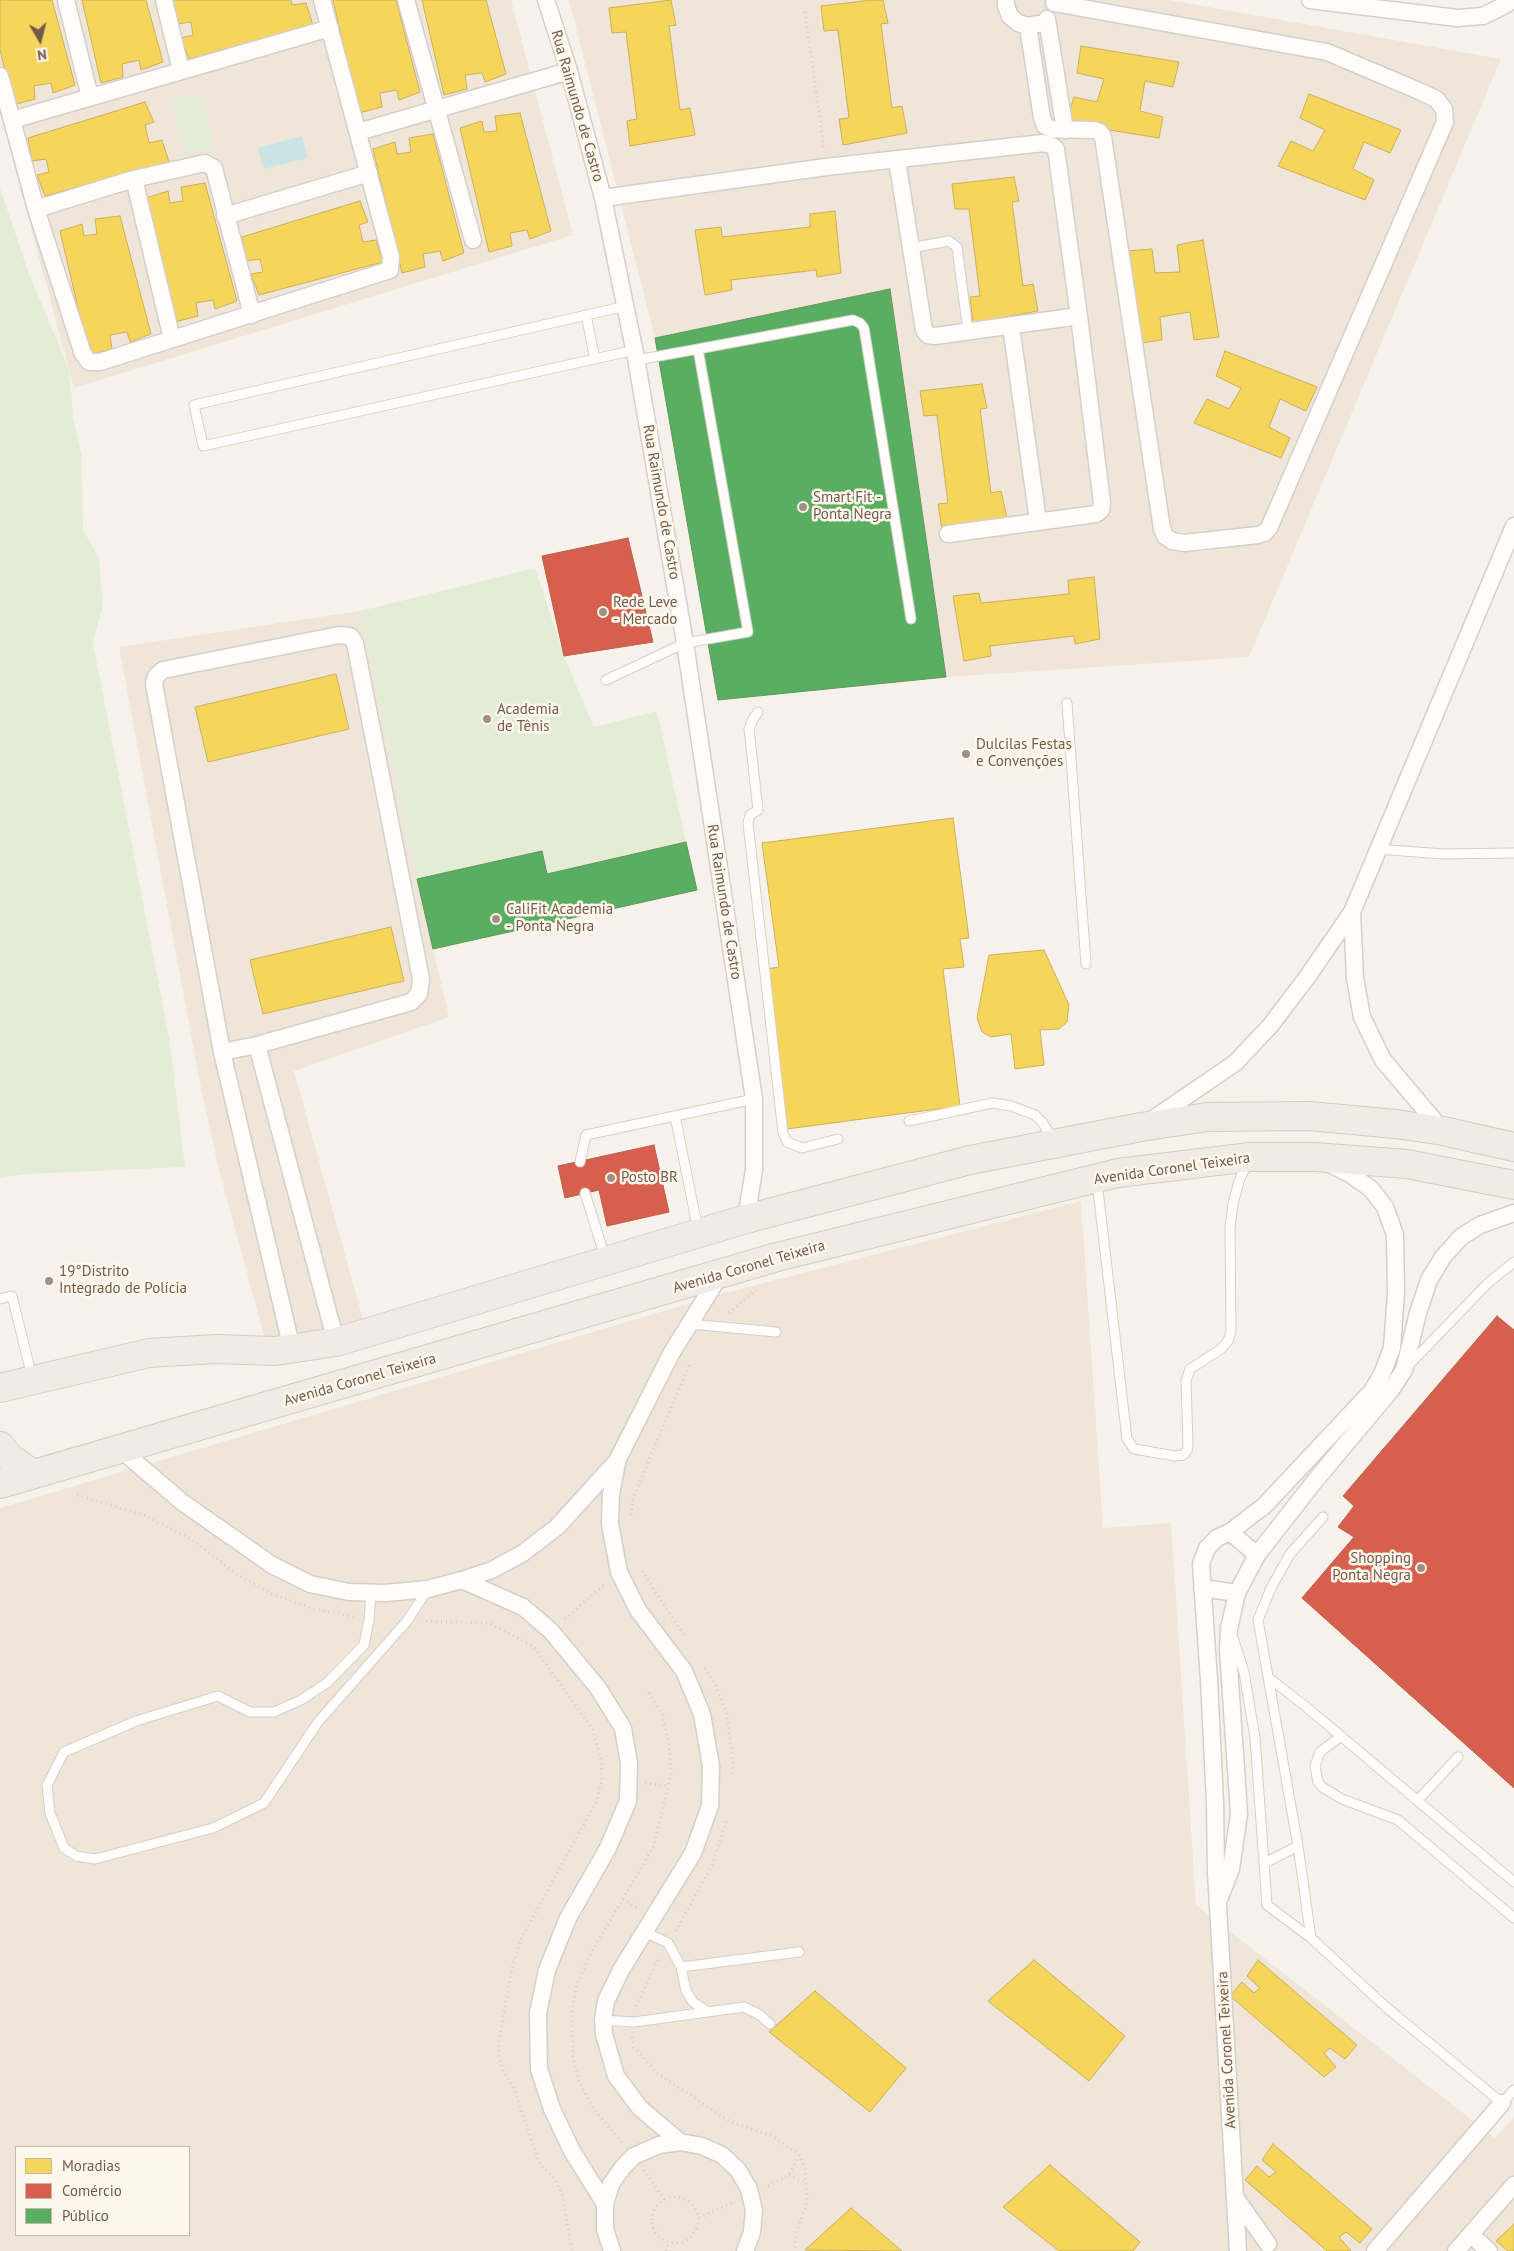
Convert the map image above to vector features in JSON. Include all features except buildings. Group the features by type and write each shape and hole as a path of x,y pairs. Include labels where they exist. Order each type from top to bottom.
{"highway":[{"path":"0,1388 149,1353 216,1350 275,1351 336,1342 746,1219 970,1160 1140,1127 1207,1117 1309,1116 1396,1124 1443,1131 1514,1147"},
{"name":"Avenida Coronel Teixeira","path":"0,1484 777,1257 1097,1178 1186,1164 1250,1157 1315,1157 1407,1164 1514,1185"},
{"path":"0,1446 10,1458 33,1474"}],"street":[{"path":"66,0 90,97"},
{"path":"164,0 181,71"},
{"path":"0,76 36,209 82,354 89,362 100,362 390,270 391,257 322,0"},
{"path":"406,0 473,240"},
{"name":"Rua Raimundo de Castro","path":"546,0 569,71 604,198 636,355 685,643 754,1099 754,1170 746,1219"},
{"path":"1006,0 1010,16 1018,23 1028,26 1038,24 1047,19 1052,12 1054,2 1327,52 1420,91 1436,99 1444,109 1445,122 1269,528 1264,533 1184,543 1172,541 1165,536 1162,529 1103,137 1100,132 1094,130 1052,129 1045,126 1042,118 1028,26"},
{"path":"1321,1 1457,18 1484,16 1507,2"},
{"path":"1047,19 1065,130"},
{"path":"12,120 330,28"},
{"path":"358,132 569,71"},
{"path":"604,198 826,167 1043,143 1056,149 1079,316 1102,503 1101,510 1096,514 948,534"},
{"path":"897,160 924,330 928,335 935,336 1079,316"},
{"path":"36,209 134,180 205,163 214,168 252,315"},
{"path":"226,216 369,173"},
{"path":"134,180 172,339"},
{"path":"1011,326 1038,521"},
{"path":"1140,1127 1235,1063 1270,1026 1308,976 1352,912 1514,526"},
{"path":"222,1052 257,1045 411,1002 419,994 421,979 355,644 350,636 339,635 164,670 156,676 154,684 222,1052 292,1349"},
{"path":"1352,912 1355,978 1362,1017 1383,1060 1443,1131"},
{"path":"257,1045 336,1342"},
{"path":"1237,1593 1202,1588 1201,1564 1207,1548 1217,1538 1230,1532 1264,1506 1372,1392 1382,1374 1392,1348 1396,1292 1395,1235 1386,1208 1371,1189 1350,1174 1315,1157"},
{"path":"1219,1902 1231,1869 1239,1814 1228,1651 1237,1593 1257,1555 1314,1482 1391,1390 1404,1370 1418,1313 1429,1280 1443,1257 1461,1237 1480,1225 1514,1213"},
{"path":"120,1449 182,1502 272,1566 310,1584 349,1592 371,1593 428,1589 462,1580 492,1570 523,1553 557,1528 617,1461 671,1354 721,1274"},
{"path":"617,1461 611,1494 610,1524 619,1572 638,1610 684,1671 702,1714 711,1766 710,1806 693,1853 621,1970 606,2001 603,2020 604,2034 616,2076 640,2108 680,2142"},
{"path":"1230,1532 1257,1555"},
{"path":"462,1580 522,1606 551,1631 598,1688 623,1728 628,1764 628,1801 608,1848 568,1918 547,1970 538,2014 539,2069 552,2109 572,2151 605,2204"},
{"name":"Avenida Coronel Teixeira","path":"1202,1588 1209,1680 1216,1872 1238,2251"},
{"path":"1376,2251 1502,2103"},
{"path":"612,2251 605,2229 605,2204 611,2184 623,2167 634,2156 659,2145 680,2142 702,2146 722,2155 738,2170 749,2189 754,2210 752,2232 745,2251"},
{"path":"1456,2251 1514,2185"},
{"name":"Avenida Coronel Teixeira","path":"1235,2197 1272,2248"},
{"path":"1471,2235 1489,2251"},
{"name":"Avenida Coronel Teixeira","path":"1238,2251 1254,2241 1272,2248"}],"lane":[{"path":"910,248 949,241 957,247 968,331"},
{"path":"626,306 194,405 203,446 595,359 698,349 853,320 860,323 864,328 911,619"},
{"path":"586,315 595,359"},
{"path":"606,680 685,643 748,632 698,349"},
{"path":"1067,703 1086,964"},
{"path":"758,712 749,730 758,810 750,815 748,823 783,1133 788,1142 802,1148 838,1139"},
{"path":"1377,849 1444,854 1514,853"},
{"path":"580,1162 586,1135 754,1099"},
{"path":"909,1121 992,1103 1011,1106 1035,1115 1043,1123 1054,1144"},
{"path":"675,1116 699,1234"},
{"path":"1097,1178 1127,1439 1134,1449 1175,1456 1183,1455 1187,1450 1188,1444 1186,1381 1190,1370 1221,1349 1228,1341 1231,1331 1230,1228 1233,1204 1239,1181 1250,1157"},
{"path":"585,1193 606,1261"},
{"path":"1404,1370 1488,1283 1514,1262"},
{"path":"0,1299 12,1296 33,1380"},
{"path":"690,1324 776,1332"},
{"path":"1311,1938 1298,1846 1258,1620 1290,1554 1323,1517"},
{"path":"371,1593 369,1620 364,1645 327,1683 301,1700 274,1712 250,1712 218,1696 136,1721 64,1752 47,1785 50,1813 64,1848 76,1856 95,1859 213,1828 264,1803 318,1722 407,1621 428,1589"},
{"path":"1230,1629 1244,1672 1255,1738 1267,1905 1311,1938 1386,2007 1502,2103 1514,2090"},
{"path":"1269,1678 1418,1800 1514,1882"},
{"path":"1340,1737 1320,1752 1315,1766 1318,1782 1322,1787 1342,1799 1398,1820 1514,1918"},
{"path":"1418,1800 1458,1757"},
{"path":"1265,1863 1298,1846"},
{"path":"645,1932 668,1943 681,1967 686,1991 693,2002 706,2011"},
{"path":"681,1967 799,1952"},
{"path":"603,2020 634,2022 744,2007 760,2014 770,2024"}],"path":[{"path":"806,12 826,167"},
{"path":"77,1495 146,1516 193,1540 238,1575 270,1593 314,1608 369,1620"},
{"path":"534,1646 619,1572"},
{"path":"407,1621 489,1624 534,1646 593,1730 601,1760 602,1780 597,1800 522,1937 513,1965 500,2029 499,2056 503,2070 514,2088 540,2165 554,2178 562,2194 572,2251"},
{"path":"799,2154 789,2175 807,2182"},
{"path":"676,2197 687,2200 695,2208 698,2218 697,2229 690,2238 680,2243 669,2242 660,2237 654,2228 652,2217 657,2206 665,2200 676,2197"},
{"path":"666,2251 669,2242"}],"shaded area":[{"path":"0,0 511,0 573,235 74,388 0,113"},
{"path":"569,0 1169,0 1501,59 1249,657 946,677 890,289 655,338"},
{"path":"360,611 417,879 449,1017 294,1071 364,1323 266,1343 218,1166 200,1083 119,647"},
{"path":"1081,1201 1103,1528 1171,1523 1196,1905 1495,2138 1514,2117 1514,2251 0,2251 0,1508 714,1296"}],"green space":[{"path":"199,92 214,147 186,155 171,101"},
{"path":"0,188 29,274 69,369 73,415 82,458 83,530 99,558 103,605 93,642 170,1043 185,1167 27,1174 0,1178"},
{"name":"Academia de Tênis","path":"535,568 564,656 594,727 657,711 686,842 547,874 542,852 417,879 360,611"}],"water":[{"path":"302,136 308,158 263,169 258,148"}],"place":[{"name":"Smart Fit - Ponta Negra","path":"803,507"},
{"name":"Rede Leve - Mercado","path":"603,612"},
{"name":"Academia de Tênis","path":"487,719"},
{"name":"Dulcilas Festas e Convenções","path":"966,754"},
{"name":"CaliFit Academia - Ponta Negra","path":"496,919"},
{"name":"Posto BR","path":"611,1178"},
{"name":"19°Distrito Integrado de Polícia","path":"49,1281"},
{"name":"Shopping Ponta Negra","path":"1421,1568"}]}
